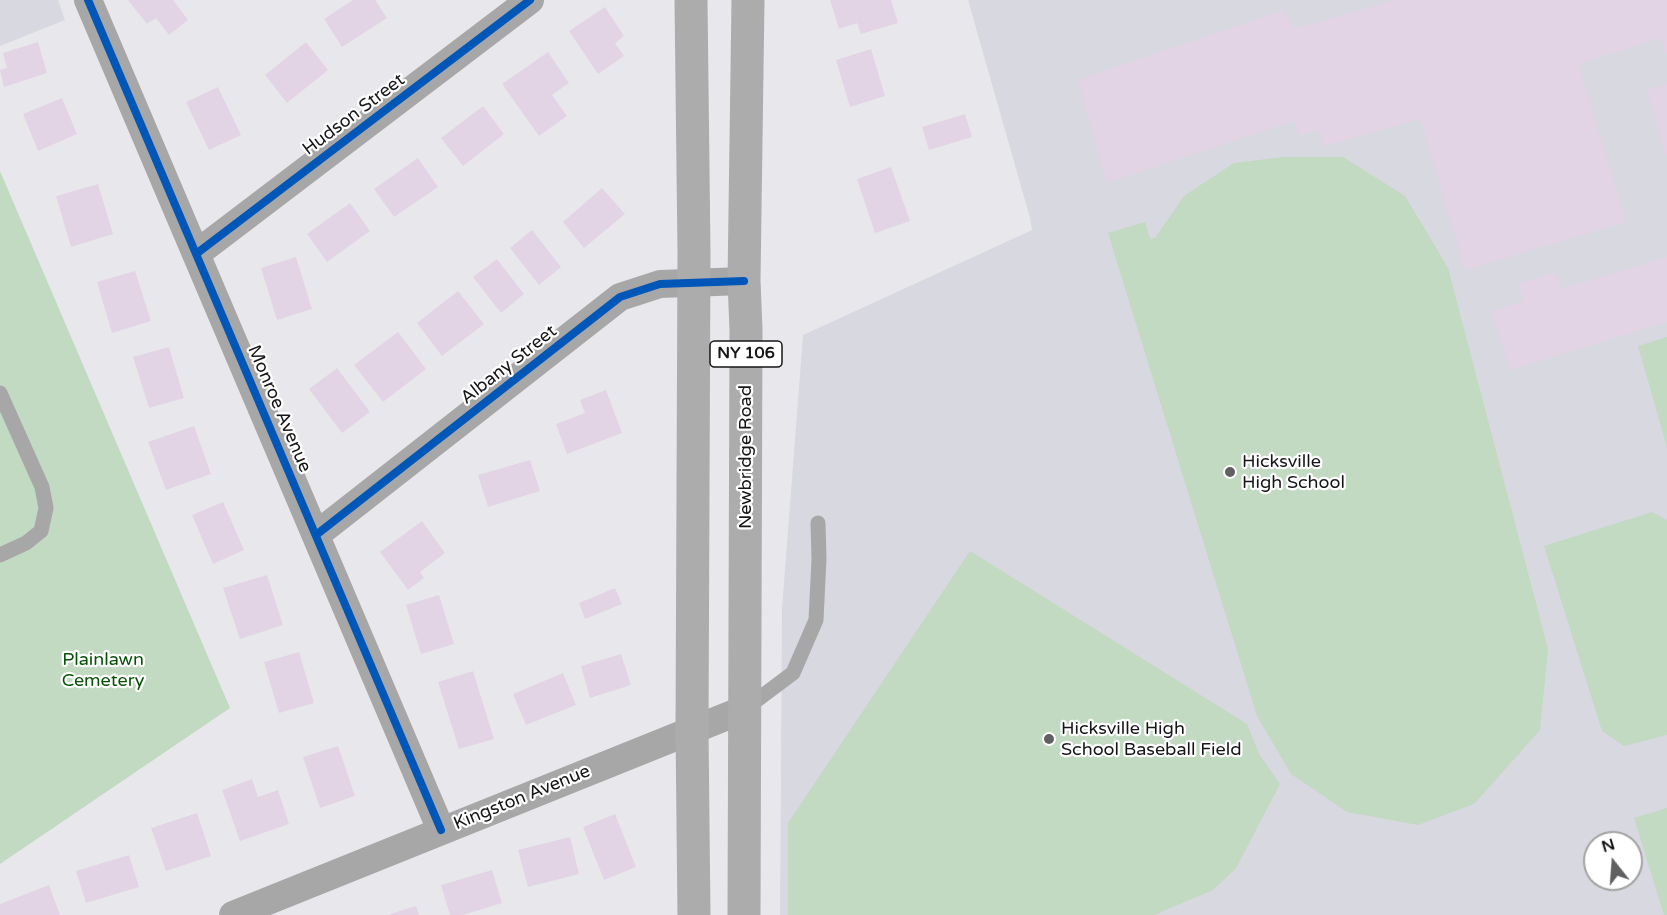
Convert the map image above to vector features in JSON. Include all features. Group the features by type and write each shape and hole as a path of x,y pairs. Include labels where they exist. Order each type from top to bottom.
{"main road":[{"name":"NY 106","path":"691,0 694,282 692,731 694,915"},
{"name":"Newbridge Road","path":"744,915 746,330 744,281 748,0"}],"street":[{"name":"Monroe Avenue","path":"88,0 441,830"},
{"name":"Hudson Street","path":"196,254 530,0"},
{"name":"Albany Street","path":"316,535 620,297 660,284 744,281"},
{"name":"Kingston Avenue","path":"233,915 745,709"}],"lane":[{"path":"0,393 42,487 46,508 41,531 26,543 0,555"},
{"path":"745,709 793,673 816,620 818,523"}],"shaded area":[{"path":"0,0 58,0 65,20 0,46"},
{"name":"Hicksville High School","path":"968,0 1667,0 1667,915 780,915 782,608 803,335 1032,230"}],"green space":[{"path":"1284,157 1343,157 1405,196 1448,268 1548,649 1540,730 1474,804 1418,825 1347,812 1291,774 1257,716 1108,233 1145,222 1150,239 1155,238 1184,196 1234,163"},
{"name":"Plainlawn Cemetery","path":"0,171 230,708 0,864"},
{"path":"1667,337 1667,447 1638,346"},
{"path":"1652,512 1667,520 1667,735 1624,746 1602,731 1544,546"},
{"name":"Hicksville High School Baseball Field","path":"970,551 1247,724 1259,754 1280,784 1236,868 1213,890 1154,915 788,915 788,823"},
{"path":"1667,808 1667,915 1664,915 1643,847 1643,831 1638,831 1634,818"}],"building":[{"path":"128,0 173,0 188,20 169,35 156,18 147,24"},
{"path":"353,0 375,0 387,18 342,47 324,19"},
{"path":"830,0 891,0 898,23 861,34 857,23 839,29"},
{"path":"1395,0 1667,0 1667,55 1661,38 1578,64 1626,222 1465,270 1421,119 1324,146 1319,130 1299,135 1294,121 1107,183 1078,80 1284,10 1294,29"},
{"path":"605,7 624,36 615,43 624,56 598,74 569,31"},
{"path":"38,42 47,73 4,87 0,70 7,68 3,53"},
{"path":"306,42 328,70 287,103 265,75"},
{"path":"871,49 885,96 850,107 836,60"},
{"path":"548,52 569,83 552,95 567,116 539,136 502,84"},
{"path":"1667,84 1667,154 1666,155 1647,90"},
{"path":"218,87 241,135 209,150 186,102"},
{"path":"62,98 77,134 38,151 23,114"},
{"path":"483,106 504,134 463,166 441,138"},
{"path":"965,114 972,137 929,150 922,127"},
{"path":"418,158 438,187 394,217 374,189"},
{"path":"891,167 910,221 875,233 857,179"},
{"path":"98,184 113,234 71,247 56,196"},
{"path":"602,188 625,214 584,248 563,222"},
{"path":"350,203 370,231 327,262 307,234"},
{"path":"532,230 561,267 539,285 510,248"},
{"path":"296,257 312,309 277,320 261,268"},
{"path":"1667,257 1667,322 1510,370 1492,311 1524,301 1518,284 1556,272 1561,289"},
{"path":"497,259 524,294 501,313 473,277"},
{"path":"135,271 151,321 112,333 97,282"},
{"path":"458,291 484,324 442,356 417,323"},
{"path":"398,332 426,369 383,402 354,365"},
{"path":"169,347 184,398 149,408 133,357"},
{"path":"337,368 370,412 342,433 309,389"},
{"path":"606,390 622,433 567,454 556,424 585,413 580,400"},
{"path":"194,426 211,474 166,490 148,442"},
{"path":"530,460 540,491 488,507 478,475"},
{"path":"223,502 244,550 213,564 192,515"},
{"path":"422,521 445,553 420,572 424,578 408,590 380,552"},
{"path":"267,575 283,625 240,639 223,588"},
{"path":"615,588 622,604 585,619 579,603"},
{"path":"439,595 454,644 421,654 406,605"},
{"path":"299,652 314,703 279,713 264,662"},
{"path":"621,654 631,685 590,698 581,666"},
{"path":"473,671 494,739 459,749 438,682"},
{"path":"563,673 576,705 526,725 513,694"},
{"path":"338,746 355,796 320,808 303,757"},
{"path":"252,779 258,797 278,790 289,824 240,841 222,790"},
{"path":"197,813 211,856 166,871 151,828"},
{"path":"615,814 636,867 604,880 583,827"},
{"path":"570,837 579,874 528,887 518,850"},
{"path":"129,855 139,887 86,903 76,871"},
{"path":"492,870 502,903 463,915 450,915 441,885"},
{"path":"49,885 60,915 0,915 0,904"},
{"path":"416,906 419,915 390,915 390,914"}],"cycle path":[{"path":"88,0 441,830"},
{"path":"196,254 530,0"},
{"path":"316,535 620,297 660,284 744,281"}],"place":[{"name":"Hicksville High School","path":"1230,472"},
{"name":"Hicksville High School Baseball Field","path":"1049,739"}]}
